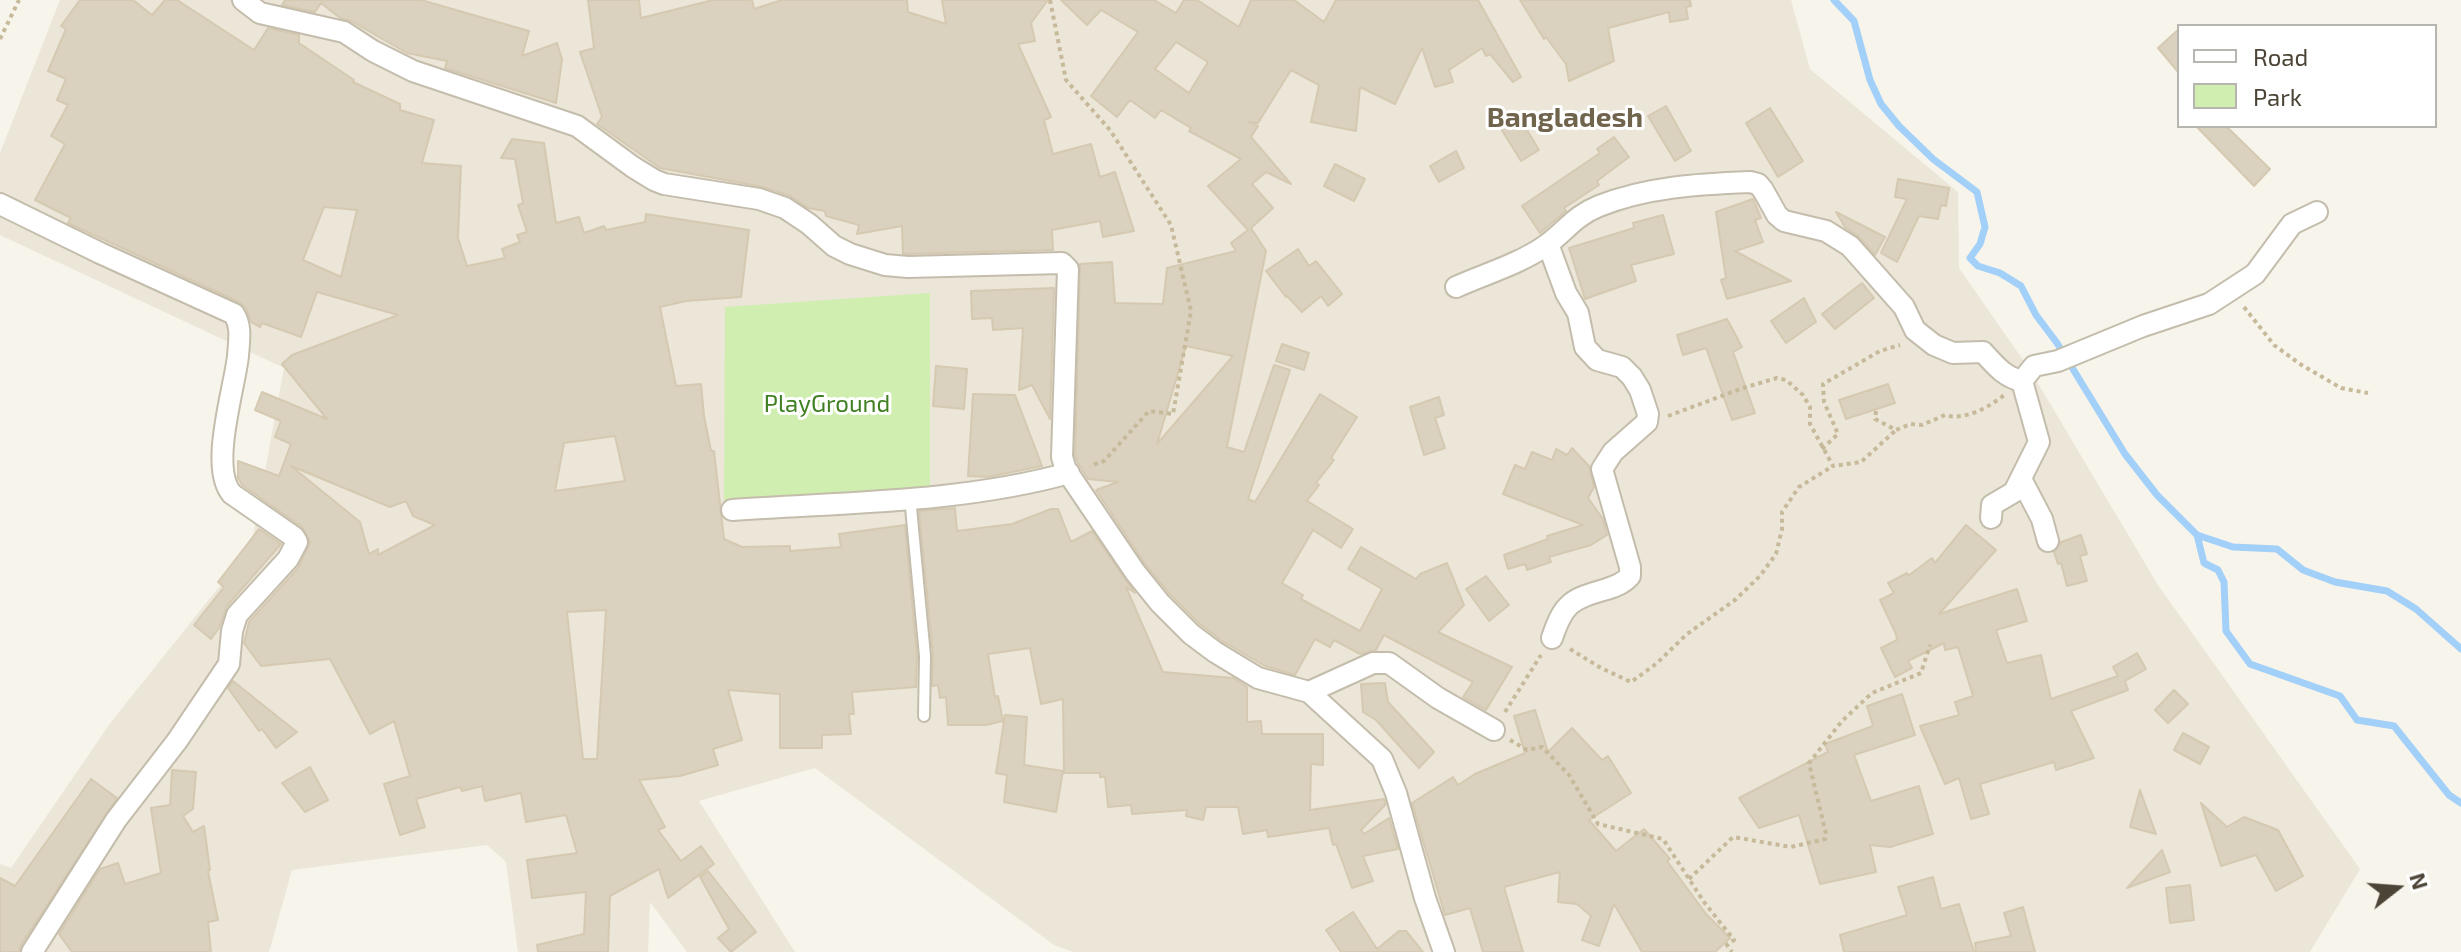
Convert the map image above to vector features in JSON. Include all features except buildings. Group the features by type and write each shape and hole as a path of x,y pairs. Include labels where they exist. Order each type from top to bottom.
{"street":[{"path":"243,0 260,13 344,32 413,71 577,126 664,184 759,199 785,208 834,246 850,254 885,265 908,267 1054,262 1066,265 1069,297 1063,464 1135,572 1191,634 1249,673 1309,692 1382,759 1396,793 1425,898 1444,952"},
{"path":"1456,287 1548,244 1581,215 1598,206 1675,186 1750,182 1758,184 1784,221 1826,231 1850,246 1904,307 1915,330 1924,337 1953,353 1983,352 1997,369 2010,378 2022,381"},
{"path":"0,204 234,314 239,322 240,334 235,382 220,461 225,486 297,542 288,559 237,615 229,664 177,741 116,820 32,952"},
{"path":"2022,381 2034,366 2058,361 2143,326 2198,310 2255,274 2292,224 2317,212"},
{"path":"1548,244 1566,293 1578,313 1585,347 1597,360 1617,364 1627,371 1640,390 1648,414 1647,422 1608,457 1602,469 1630,576 1615,586 1571,602 1552,638"},
{"path":"1991,518 1992,505 2014,492 2039,442 2022,381"},
{"path":"732,510 958,495 1069,473"},
{"path":"2021,479 2042,519 2048,541"},
{"path":"1309,692 1373,663 1389,663 1438,698 1494,730"}],"lane":[{"path":"910,497 925,656 924,716"}],"path":[{"path":"0,39 19,0"},
{"path":"1050,0 1066,80 1110,130 1171,225 1191,311 1173,414 1149,411 1104,461 1069,473"},
{"path":"2239,285 2244,308 2274,345 2341,388 2368,393"},
{"path":"1822,449 1838,434 1824,402 1823,384 1880,351 1924,337"},
{"path":"1648,414 1671,417 1777,378 1795,386 1803,395 1810,407 1810,424 1833,466"},
{"path":"1732,952 1727,945 1734,940 1663,839 1598,824 1569,775 1542,747 1527,750 1494,730 1552,638 1631,682 1656,664 1687,634 1735,600 1760,576 1776,554 1782,529 1782,512 1799,487 1833,466 1861,462 1896,430 1911,424 1922,425 1945,415 1952,418 1989,408 2022,381"},
{"path":"1876,411 1875,419 1896,430"},
{"path":"1689,879 1733,837 1791,847 1825,839 1809,763 1842,721 1872,693 1921,673 1930,645"}],"shaded area":[{"path":"60,0 1791,0 1810,69 1958,192 1959,268 2030,370 2158,585 2360,869 2310,952 1073,952 1054,945 815,768 699,801 795,952 687,952 650,902 648,952 518,952 506,862 487,845 292,870 269,952 0,952 0,864 11,868 111,722 251,547 284,368 0,235 0,153"}],"green space":[{"name":"PlayGround","path":"930,293 930,501 724,515 725,307"}],"waterway":[{"path":"1834,0 1854,21 1870,80 1881,104 1933,159 1977,192 1985,227 1980,244 1970,258 1978,266 2000,273 2021,286 2036,315 2057,343 2125,454 2157,495 2197,535 2233,547 2277,549 2303,570 2335,582 2387,591 2416,609 2461,649"},
{"path":"2197,535 2204,563 2218,570 2224,582 2226,631 2250,664 2340,696 2357,720 2394,726 2449,795 2461,803"}],"district":[{"name":"Bangladesh","path":"1565,118"}]}
